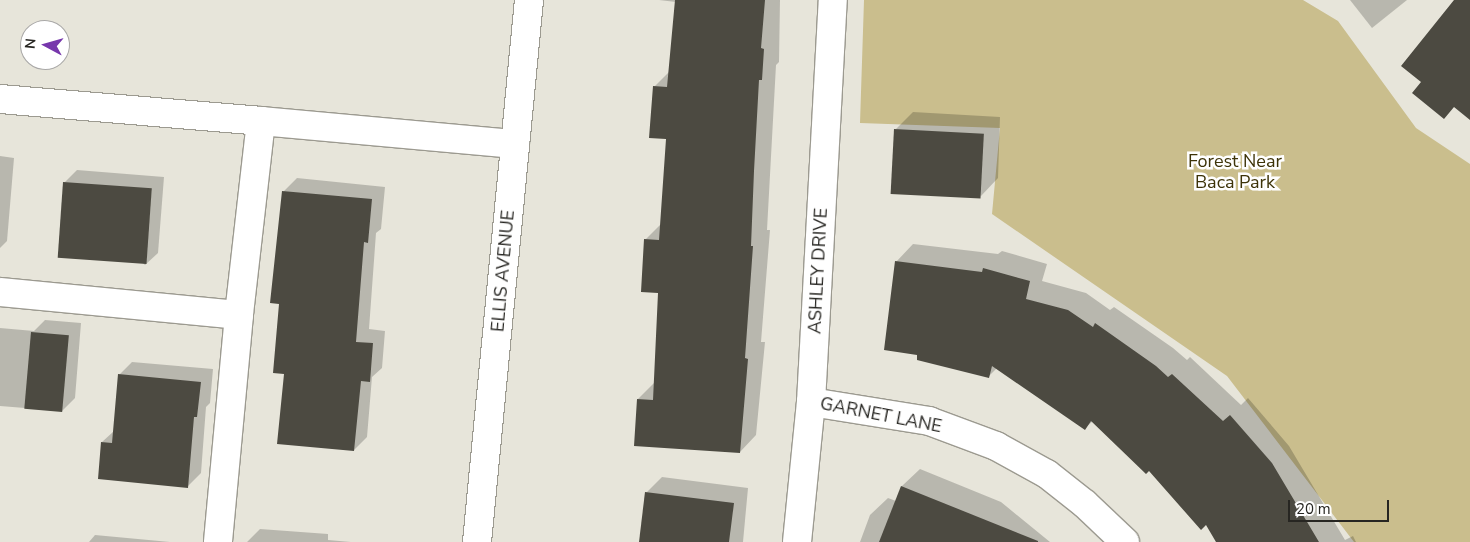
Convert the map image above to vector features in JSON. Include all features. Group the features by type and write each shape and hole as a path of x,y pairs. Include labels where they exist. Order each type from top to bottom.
{"street":[{"name":"ELLIS AVENUE","path":"478,542 529,0"},
{"name":"ASHLEY DRIVE","path":"797,542 811,402 833,0"},
{"path":"0,99 262,120 515,144"},
{"path":"218,542 239,315 262,120"},
{"path":"0,292 239,315"},
{"name":"GARNET LANE","path":"811,402 930,421 996,446 1047,474 1085,504 1126,542"}],"green space":[{"name":"Forest Near Baca Park","path":"864,0 1303,0 1338,21 1416,128 1470,164 1470,542 1354,542 1227,376 992,214 1000,128 860,123"}],"building":[{"path":"675,0 765,0 761,48 764,49 762,80 759,80 754,171 751,246 753,246 745,358 748,359 740,453 634,446 637,399 653,400 658,293 641,292 644,239 659,240 666,139 649,138 653,86 667,87"},
{"path":"1454,0 1470,0 1470,120 1454,107 1444,119 1412,93 1421,82 1401,66"},
{"path":"894,129 984,134 980,199 891,194"},
{"path":"63,182 152,188 146,264 58,258"},
{"path":"282,191 372,199 368,243 364,242 356,342 373,343 370,382 361,381 354,451 277,444 284,374 273,373 279,304 270,303"},
{"path":"895,261 982,272 983,268 1030,281 1026,299 1068,310 1093,327 1095,323 1156,366 1168,377 1172,374 1223,421 1230,415 1272,463 1319,542 1216,542 1206,525 1201,530 1149,471 1146,474 1091,421 1085,430 992,366 989,378 917,360 917,355 884,350"},
{"path":"31,332 69,335 62,412 24,409"},
{"path":"118,374 201,382 197,417 194,417 188,488 98,479 101,442 112,443"},
{"path":"901,486 1038,541 1038,542 879,542"},
{"path":"645,492 734,503 729,542 639,542"}]}
